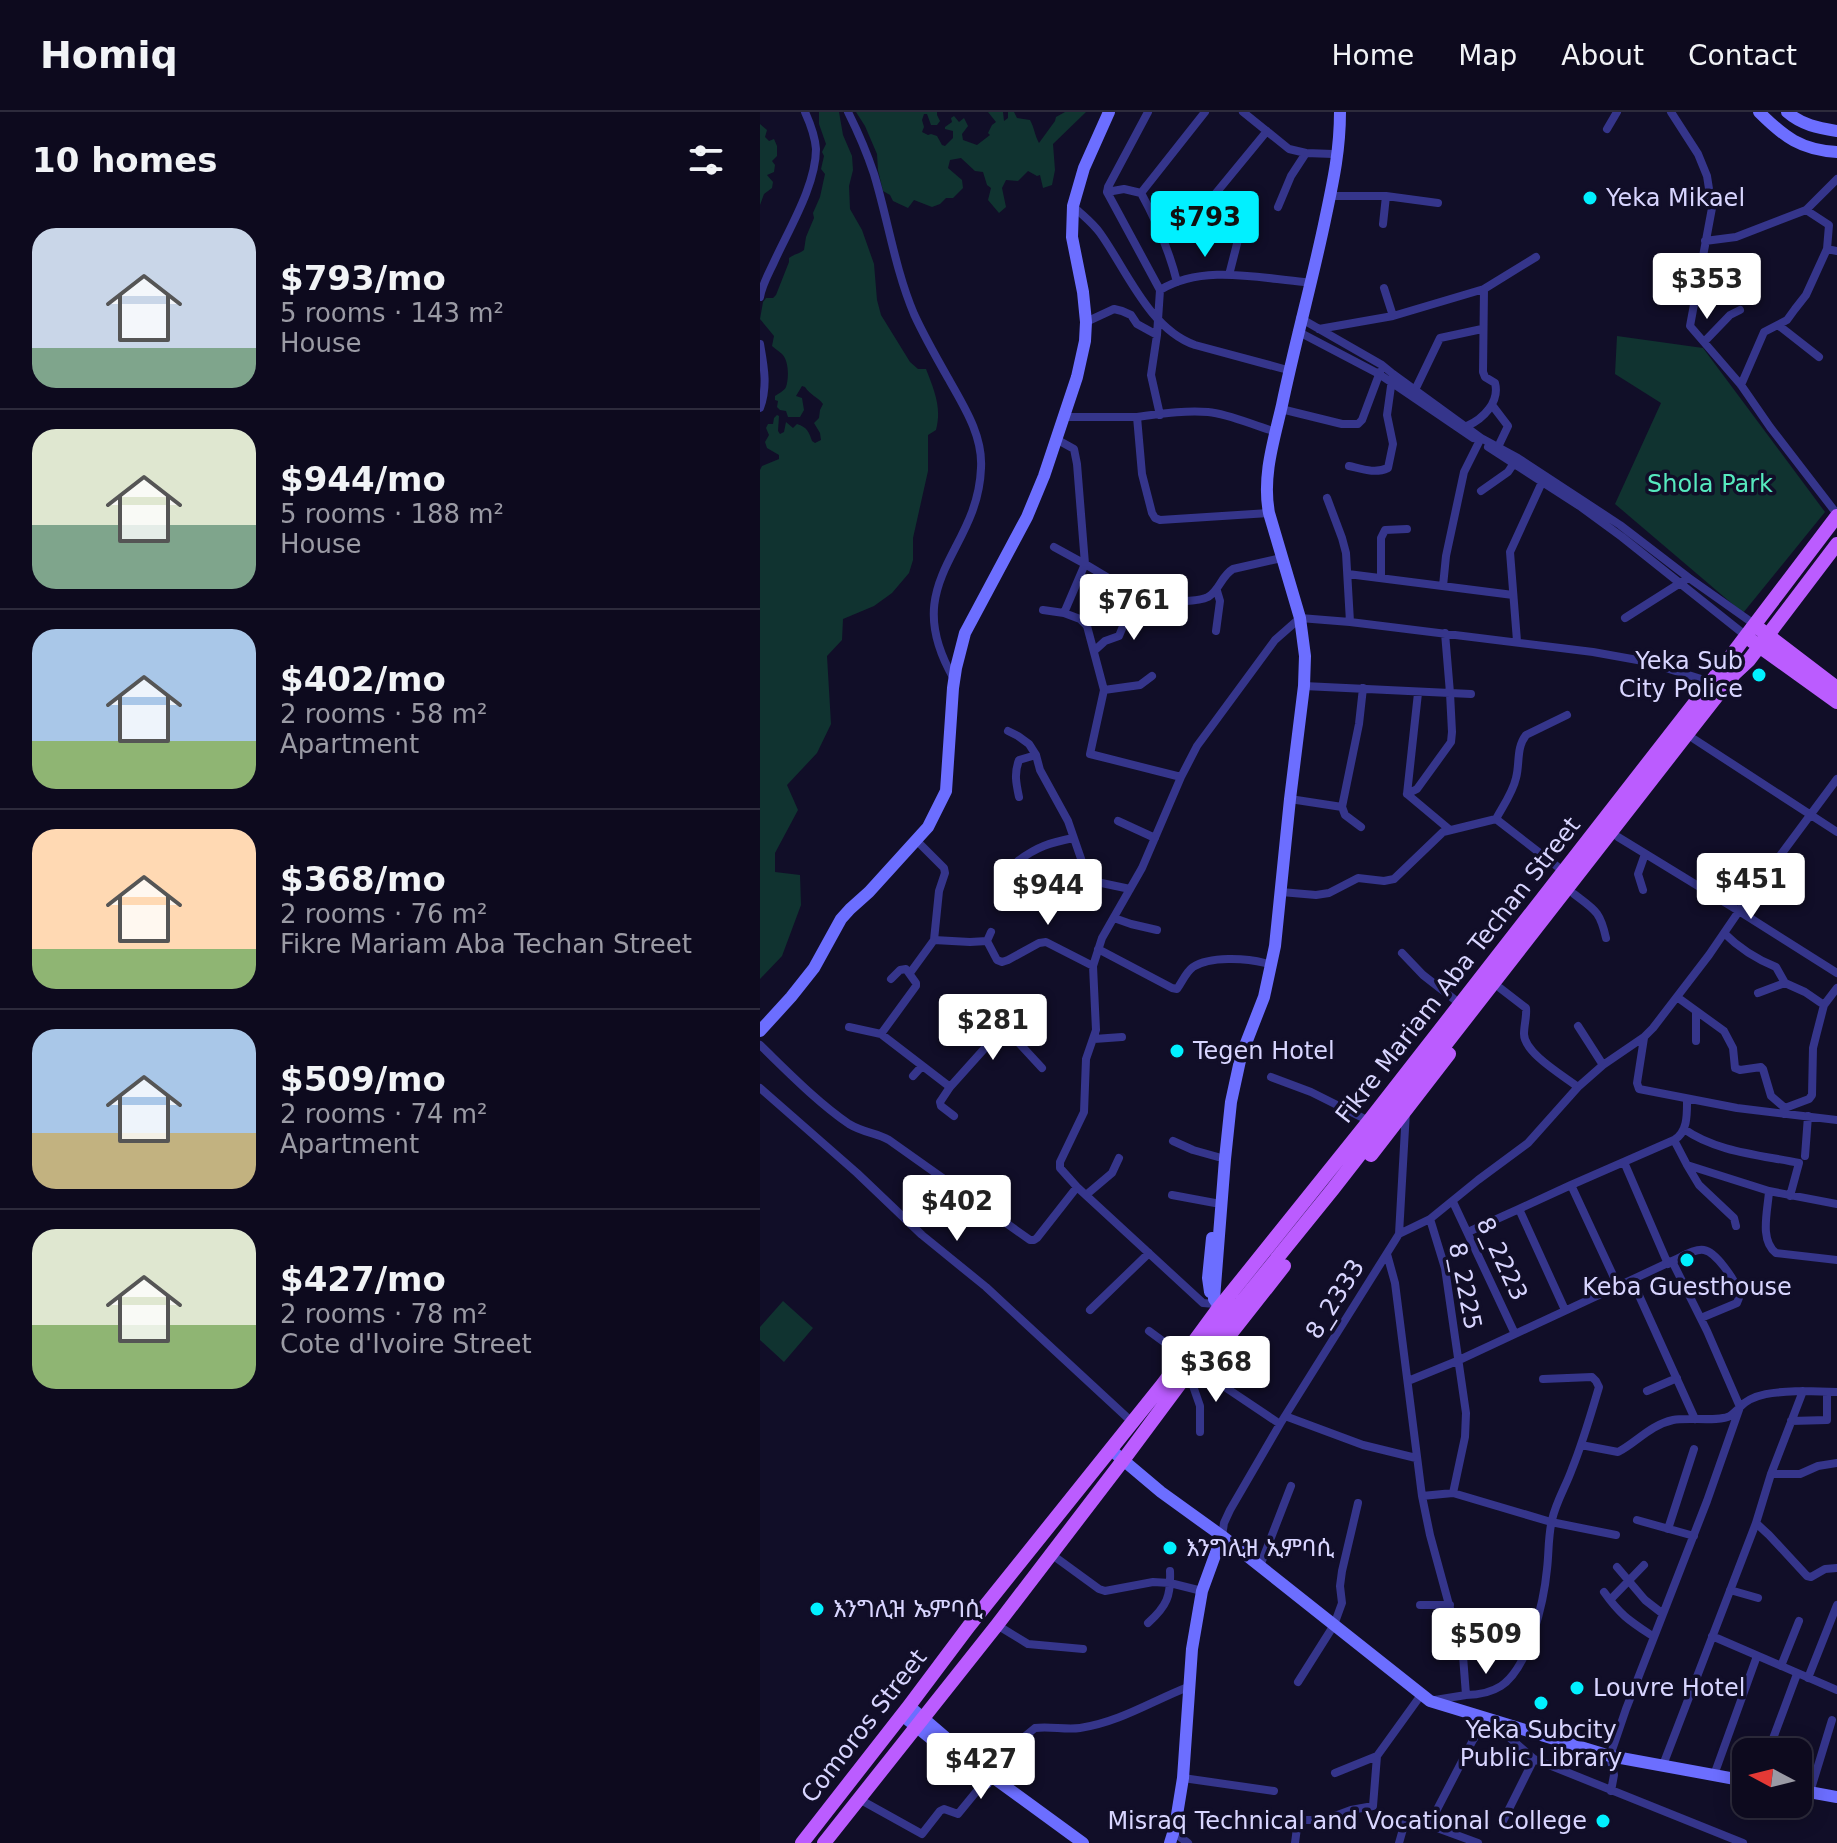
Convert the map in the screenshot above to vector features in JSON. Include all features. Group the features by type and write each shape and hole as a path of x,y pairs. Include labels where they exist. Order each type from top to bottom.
{"main road":[{"path":"760,1031 814,968 841,919 928,827 946,791 954,680 965,633 1027,517 1077,377 1086,322 1072,237 1073,206 1084,168 1109,112"},
{"path":"1212,1289 1233,1054 1256,997 1265,963 1297,703 1297,620 1277,559 1261,488 1270,430 1298,324 1304,282 1333,154 1337,112"},
{"path":"1220,1310 1208,1278 1218,1157 1231,1077 1270,975 1281,892 1282,839 1304,686 1305,656 1266,514 1267,477 1298,324 1339,151 1337,112"},
{"path":"1759,112 1783,136 1807,147 1837,152"},
{"path":"1787,112 1816,128 1837,131"},
{"name":"Fikre Mariam Aba Techan Street","path":"1110,1449 1563,871 1611,829 1711,682 1837,515"},
{"name":"Fikre Mariam Aba Techan Street","path":"1124,1459 1220,1310 1333,1189 1611,829 1735,673 1749,660 1837,544"},
{"path":"1791,604 1804,598 1837,556"},
{"path":"1750,630 1837,702"},
{"path":"1763,641 1837,688"},
{"path":"1136,1442 1151,1433 1197,1377 1574,894 1611,829 1694,739 1741,678 1749,660"},
{"path":"1110,1449 1426,1698 1610,1756 1732,1778"},
{"name":"Comoros Street","path":"802,1843 1110,1449"},
{"name":"Comoros Street","path":"824,1843 1124,1459"},
{"path":"1174,1837 1183,1778 1192,1649 1202,1591 1222,1536"},
{"path":"969,1626 984,1640"},
{"path":"906,1711 1070,1843"},
{"path":"986,1777 1083,1843"},
{"path":"1812,1792 1837,1797"}],"street":[{"path":"760,297 808,187 814,166 816,147 805,112"},
{"path":"848,112 873,170 914,313 970,417 979,445 982,464 979,494 941,574 933,607 935,630 945,664 954,680"},
{"path":"1148,112 1107,192 1160,290 1151,375 1160,415"},
{"path":"1141,193 1205,112"},
{"path":"1243,112 1284,146 1306,153 1333,154"},
{"path":"1607,129 1617,112"},
{"path":"1671,112 1698,154 1707,176 1712,208 1690,326 1741,385 1837,515"},
{"path":"1216,193 1267,131"},
{"path":"1278,207 1291,176 1306,153"},
{"path":"1705,241 1736,237 1806,210 1837,179"},
{"path":"1107,192 1124,189 1141,193 1159,226 1177,282"},
{"path":"1330,196 1386,196 1438,203"},
{"path":"1383,224 1386,196"},
{"path":"1073,206 1097,229 1128,280 1168,330 1184,341 1284,369"},
{"path":"1741,385 1764,332 1787,320 1806,295 1832,250 1829,225 1806,210"},
{"path":"1229,275 1240,232"},
{"path":"1318,329 1393,316 1484,289 1536,257"},
{"path":"1160,290 1199,275 1304,282"},
{"path":"1384,288 1393,316"},
{"path":"1467,426 1475,423 1496,396 1495,383 1483,375 1484,289"},
{"path":"1086,322 1114,309 1131,315 1137,324 1157,335"},
{"path":"1704,342 1730,315 1740,310"},
{"path":"1298,324 1318,329 1480,440 1620,525 1750,630"},
{"path":"1298,324 1380,369"},
{"path":"1778,325 1819,357"},
{"path":"1415,390 1440,338 1482,329"},
{"path":"760,344 765,392 760,408"},
{"path":"1281,409 1342,424 1358,424 1380,369"},
{"path":"1392,378 1415,390 1467,426 1480,440 1498,447 1516,461"},
{"path":"1349,466 1370,471 1388,468 1393,444 1387,415 1392,378"},
{"path":"1492,405 1508,426 1498,447"},
{"path":"1063,417 1137,417 1205,412 1270,430"},
{"path":"1137,417 1142,474 1155,518 1266,514"},
{"path":"1056,439 1074,449 1085,564 1064,613"},
{"path":"1443,586 1446,556 1464,472 1480,440"},
{"path":"1481,491 1508,472 1516,461"},
{"path":"1517,641 1510,552 1544,479"},
{"path":"1327,498 1346,553 1350,622"},
{"path":"1381,578 1383,533 1385,530 1407,529"},
{"path":"1054,547 1120,585 1133,602"},
{"path":"1133,602 1208,597 1217,591 1224,577 1233,569 1277,559"},
{"path":"1348,574 1513,595"},
{"path":"1625,618 1685,580"},
{"path":"1685,580 1750,630"},
{"path":"1216,631 1220,601 1217,591"},
{"path":"1094,651 1105,641 1119,636 1133,602"},
{"path":"1043,610 1064,613 1087,626 1104,690 1090,754 1181,777"},
{"path":"1220,1310 1203,1303 1077,1187 1060,1168 1060,1162 1083,1116 1086,1059 1096,1030 1093,966 1102,938 1142,868 1190,759 1275,640 1297,620 1350,622 1593,652 1643,661 1711,682"},
{"path":"1407,794 1417,789 1451,742 1445,633"},
{"path":"1104,690 1140,685 1152,676"},
{"path":"1304,686 1471,694"},
{"path":"1361,827 1345,815 1342,807 1363,688"},
{"path":"1418,693 1406,790 1450,830"},
{"path":"1281,892 1316,895 1329,893 1358,878 1394,879 1435,837 1450,830 1496,819 1516,781 1519,747 1526,735 1567,715"},
{"path":"1008,731 1029,744 1036,755 1040,770 1068,821 1087,876 1092,881 1130,889"},
{"path":"1694,739 1837,832"},
{"path":"1019,797 1015,769 1019,760 1036,755"},
{"path":"1399,1234 1430,1219 1528,1143 1578,1087 1603,1065 1644,1037 1677,997 1837,779"},
{"path":"1290,799 1342,807"},
{"path":"1496,819 1563,871"},
{"path":"1118,821 1155,838"},
{"path":"1611,829 1645,854 1837,973"},
{"path":"1018,861 1045,844 1073,838"},
{"path":"910,973 934,940 939,891 945,870 916,840"},
{"path":"1643,890 1638,874 1645,854"},
{"path":"1574,894 1597,912 1606,938"},
{"path":"1114,918 1157,930"},
{"path":"1724,933 1738,947 1776,967 1785,983 1824,1005"},
{"path":"934,940 970,942 989,937 997,960 1002,962 1046,942 1093,966"},
{"path":"1098,949 1177,989 1192,967 1205,962 1251,959 1265,963"},
{"path":"1402,953 1423,975 1459,1003"},
{"path":"881,1034 915,989 916,983 910,973 903,969 891,979"},
{"path":"1758,993 1785,983"},
{"path":"1500,988 1526,1008 1526,1042 1543,1061 1578,1087"},
{"path":"1785,1111 1812,1095 1813,1048 1824,1005 1837,988"},
{"path":"1677,997 1724,1031 1733,1048 1735,1068 1763,1069 1771,1096 1785,1111"},
{"path":"1696,1012 1696,1041"},
{"path":"945,1037 965,1017 992,1039"},
{"path":"1578,1026 1603,1065"},
{"path":"849,1027 881,1034 950,1087"},
{"path":"954,1116 940,1104 950,1087 1002,1029 1006,1029 1042,1068"},
{"path":"1094,1039 1122,1037"},
{"path":"1644,1037 1637,1087 1645,1091 1737,1108 1785,1111 1837,1120"},
{"path":"760,1045 846,1122 861,1131 884,1137 1030,1240 1037,1238 1077,1187"},
{"path":"913,1076 922,1066"},
{"path":"1271,1077 1311,1092 1369,1121"},
{"path":"760,1088 922,1235 986,1287 1132,1422"},
{"path":"1468,1232 1681,1136 1687,1099"},
{"name":"8_2333","path":"1222,1536 1230,1510 1399,1234 1406,1110"},
{"path":"1805,1156 1808,1116"},
{"path":"1684,1129 1698,1140 1799,1163 1790,1196"},
{"path":"1674,1140 1699,1185 1734,1218 1736,1226"},
{"path":"1173,1141 1218,1157"},
{"path":"1086,1195 1112,1173 1119,1158"},
{"path":"1611,1791 1614,1775 1610,1756 1740,1407 1730,1379 1670,1262 1624,1162"},
{"path":"1687,1165 1769,1191 1837,1204"},
{"path":"1571,1185 1618,1286"},
{"path":"1769,1191 1766,1238 1771,1250 1837,1260"},
{"path":"1172,1195 1215,1203"},
{"name":"8_2223","path":"1453,1202 1515,1334"},
{"path":"1519,1209 1565,1310"},
{"name":"8_2225","path":"1430,1219 1445,1268 1467,1425 1453,1493"},
{"path":"1408,1381 1670,1262 1705,1250 1719,1260 1738,1290 1739,1297 1737,1303 1701,1318"},
{"path":"1090,1310 1149,1253"},
{"path":"1387,1254 1395,1283 1422,1496 1463,1656 1466,1695"},
{"path":"1632,1280 1695,1419"},
{"path":"1149,1331 1183,1356"},
{"path":"1197,1377 1283,1420 1416,1458"},
{"path":"1197,1377 1200,1432"},
{"path":"1335,1773 1377,1756 1426,1698 1480,1695 1502,1686 1513,1676 1533,1634 1539,1612 1547,1571 1551,1522 1581,1445 1599,1387 1592,1377 1543,1379"},
{"path":"1647,1391 1677,1378"},
{"path":"1663,1765 1803,1391"},
{"path":"1581,1445 1618,1452 1654,1427 1676,1420 1730,1416 1745,1402 1765,1395 1803,1391 1832,1392 1827,1420"},
{"path":"1791,1421 1837,1420"},
{"path":"1668,1529 1694,1449"},
{"path":"1771,1474 1800,1474 1818,1466 1837,1463"},
{"path":"1260,1566 1291,1486"},
{"path":"1422,1496 1453,1493 1551,1522 1616,1535"},
{"path":"1298,1682 1334,1625 1342,1603 1342,1571 1358,1503"},
{"path":"1637,1520 1694,1536"},
{"path":"1756,1523 1807,1576 1837,1568"},
{"path":"1051,1554 1105,1591 1153,1582 1202,1591"},
{"path":"1644,1565 1607,1596 1624,1617 1654,1637"},
{"path":"1617,1567 1652,1607 1663,1614"},
{"path":"1148,1623 1166,1604 1170,1571"},
{"path":"1730,1590 1758,1598"},
{"path":"1420,1605 1450,1605"},
{"path":"1808,1678 1837,1605"},
{"path":"1781,1666 1799,1621"},
{"path":"997,1625 1028,1644 1083,1649"},
{"path":"1712,1636 1837,1690"},
{"path":"1714,1775 1757,1656"},
{"path":"1773,1738 1797,1674"},
{"path":"859,1799 922,1834 940,1811 944,1809 958,1814 1006,1752 1035,1728 1071,1729 1106,1722 1188,1687"},
{"path":"1429,1825 1487,1718 1534,1759 1743,1843"},
{"path":"1812,1771 1832,1720"},
{"path":"1295,1843 1298,1820 1324,1820 1373,1806 1377,1756"},
{"path":"1503,1821 1534,1759"},
{"path":"1183,1778 1274,1791"},
{"path":"1399,1843 1405,1822 1429,1825 1450,1838 1478,1843"},
{"path":"1174,1837 1188,1843"}],"green space":[{"path":"819,112 839,112 843,135 852,156 850,209 862,230 874,264 881,315 910,362 918,369 926,369 936,399 938,422 936,430 928,435 928,471 913,538 913,560 909,573 892,593 874,606 843,619 842,640 827,656 831,724 817,753 787,785 798,810 775,853 775,872 800,875 801,905 782,956 760,979 760,470 762,466 779,459 779,455 767,448 765,442 769,435 768,424 773,424 777,415 780,434 784,432 786,422 793,428 797,424 809,432 815,443 821,440 814,423 823,404 802,386 796,396 802,398 804,410 800,417 788,417 786,411 777,407 775,396 786,387 787,365 782,354 772,346 774,336 760,319 763,302 776,295 789,258 804,250 820,197 825,174 821,169 822,152 826,144 819,124"},
{"path":"856,112 937,112 940,121 937,125 931,125 927,114 924,114 922,132 937,136 945,146 953,138 953,131 945,127 954,116 959,122 964,118 968,126 962,134 963,140 977,145 990,135 988,133 996,122 988,112 1003,112 1004,121 1008,118 1008,112 1014,112 1017,118 1030,120 1039,143 1056,117 1065,112 1086,112 1053,144 1055,170 1052,185 1043,188 1040,175 1028,171 1018,181 1006,180 1002,188 1006,207 999,213 988,200 991,188 983,172 975,171 961,158 950,160 948,168 962,180 963,188 953,198 946,198 932,207 914,200 908,208 893,201 883,191 877,154"},
{"path":"760,124 767,130 765,137 769,141 774,139 777,156 772,161 774,172 767,175 773,182 772,188 764,194 760,205"},
{"name":"Shola Park","path":"1617,336 1703,348 1825,512 1743,613 1615,504 1661,403 1615,374"},
{"path":"783,1301 813,1328 784,1362 760,1340 760,1327"}],"place":[{"name":"Yeka Mikael","path":"1590,198"},
{"name":"Yeka Sub City Police","path":"1759,675"},
{"name":"Tegen Hotel","path":"1177,1051"},
{"name":"Keba Guesthouse","path":"1687,1260"},
{"name":"እንግሊዝ ኢምባሲ","path":"1170,1548"},
{"name":"እንግሊዝ ኤምባሲ","path":"817,1609"},
{"name":"Louvre Hotel","path":"1577,1688"},
{"name":"Yeka Subcity Public Library","path":"1541,1703"},
{"name":"Misraq Technical and Vocational College","path":"1603,1821"}]}
